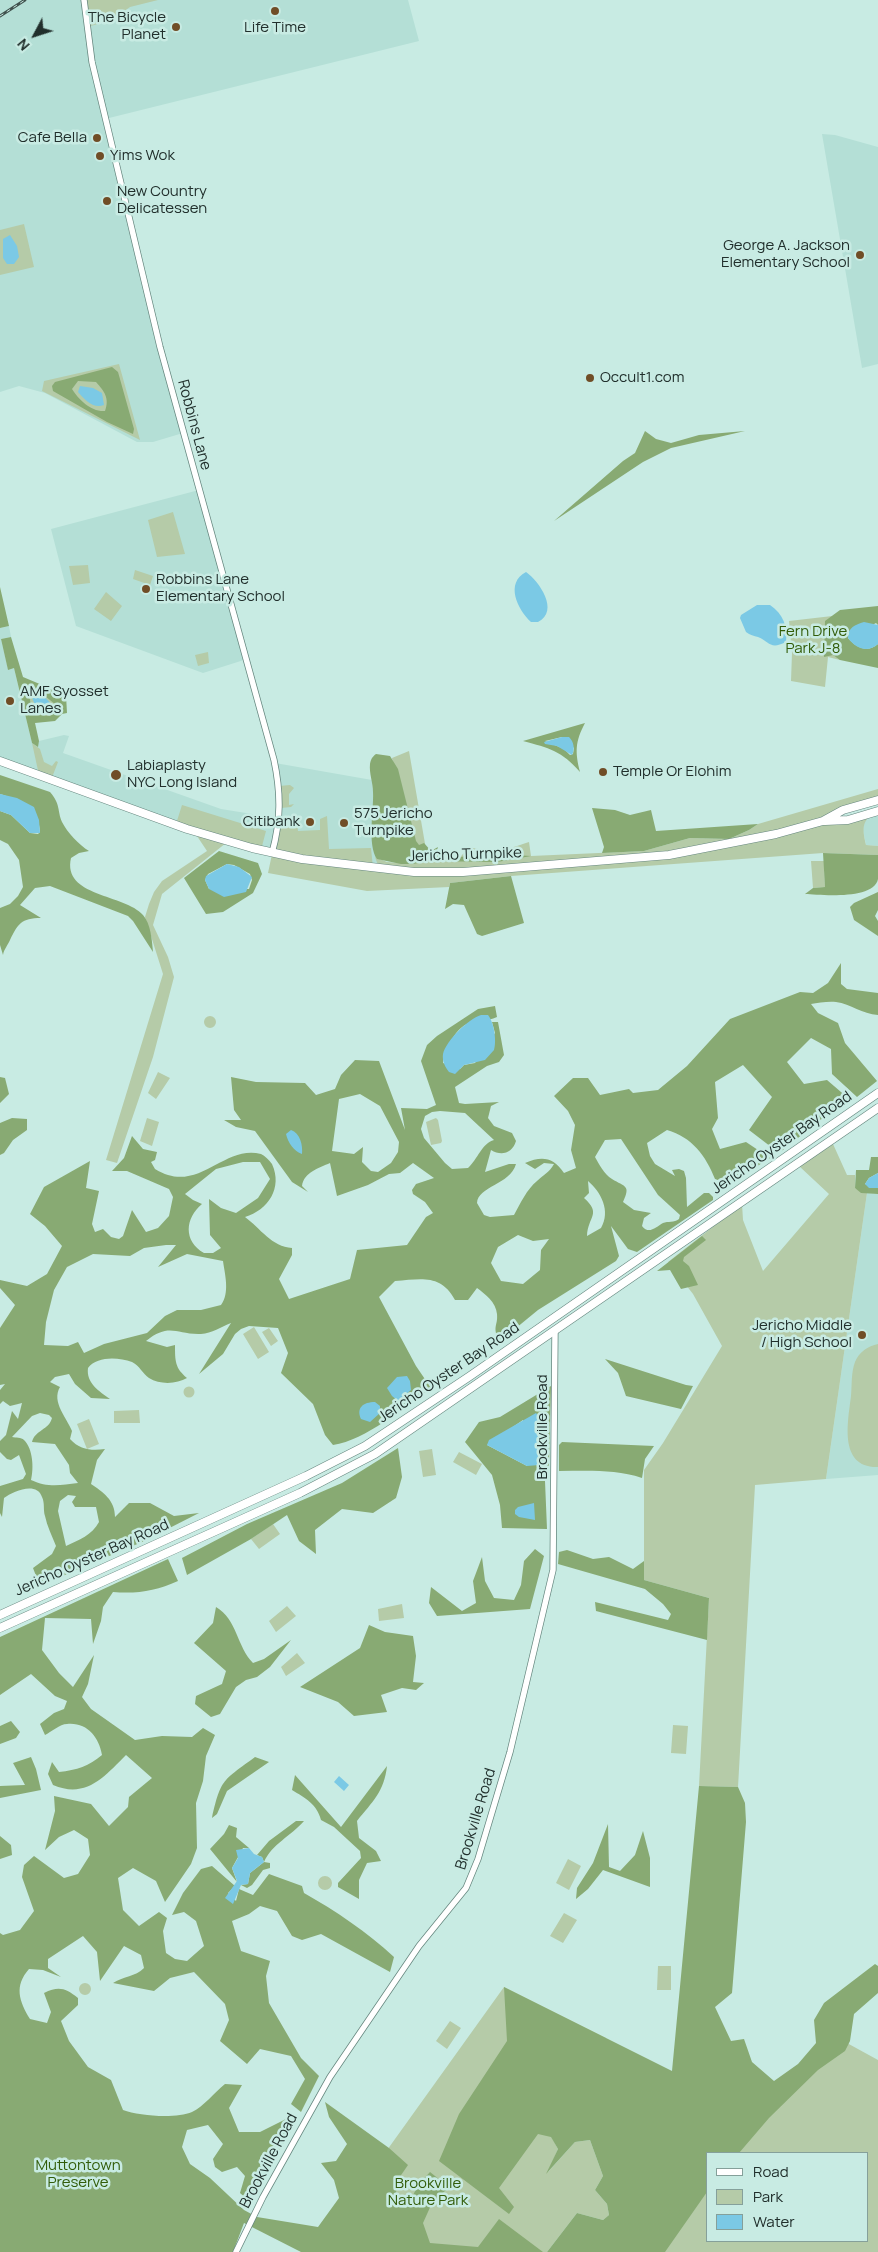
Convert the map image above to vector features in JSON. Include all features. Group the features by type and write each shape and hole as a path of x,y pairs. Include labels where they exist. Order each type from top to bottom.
{"main road":[{"name":"Jericho Turnpike","path":"0,761 187,829 272,853 414,872 463,872 669,855 776,834 823,821 848,820 878,811"},
{"name":"Jericho Turnpike","path":"823,821 843,810 878,800"},
{"name":"Jericho Oyster Bay Road","path":"0,1615 306,1476 365,1446 878,1093"},
{"name":"Jericho Oyster Bay Road","path":"0,1628 300,1493 371,1456 878,1108"},
{"path":"741,1188 748,1198"},
{"path":"555,1331 557,1319 584,1301 588,1294"},
{"path":"365,1446 371,1456"}],"street":[{"name":"Robbins Lane","path":"84,0 88,42 103,112 160,347 274,760 280,789 280,807 272,853"},
{"name":"Brookville Road","path":"236,2252 263,2197 330,2077 419,1946 466,1888 478,1859 510,1752 553,1570 555,1331"}],"shaded area":[{"path":"0,0 408,0 419,41 105,119 183,433 153,442 137,442 45,393 19,386 0,392"},
{"name":"George A. Jackson Elementary School","path":"822,134 835,135 878,147 878,364 862,368"},
{"name":"Robbins Lane Elementary School","path":"199,490 247,659 203,673 76,626 51,529"},
{"path":"9,626 11,637 1,639 8,669 14,668 32,743 37,746 39,741 64,735 69,736 63,753 221,809 280,818 275,763 372,780 380,868 228,841 0,760 0,628"},
{"path":"878,812 878,846 866,845 863,830 865,819"},
{"name":"Jericho Middle / High School","path":"867,1193 878,1194 878,1475 826,1479"}],"green space":[{"path":"84,0 158,0 130,7 112,20 87,27"},
{"path":"24,224 34,267 0,275 0,230"},
{"path":"119,364 140,440 42,391 44,381"},
{"path":"112,367 118,372 134,429 133,434 107,422 53,391 52,386 55,382","holes":["78,381 96,382 106,398 105,411 95,410 90,407 72,389"]},
{"path":"645,431 656,439 671,443 699,435 745,431 671,448 643,462 554,521 623,461 635,453"},
{"path":"173,512 185,554 157,557 148,520"},
{"path":"88,565 90,583 73,585 69,566"},
{"path":"135,570 153,576 150,585 133,579"},
{"path":"0,587 9,626 0,628"},
{"path":"106,592 122,606 111,621 94,609"},
{"path":"878,606 878,625 876,623 848,638 858,647 866,649 878,644 878,668 840,660 833,655 824,657 825,621 840,610"},
{"name":"Fern Drive Park J-8","path":"841,615 840,660 828,657 825,687 791,681 792,653 789,621"},
{"path":"11,637 23,677 66,695 67,713 62,714 55,721 35,723 39,741 38,747 32,743 14,668 8,670 1,639","holes":["31,692 45,696 56,705 57,712 49,716 39,715 32,709 29,695"]},
{"path":"208,652 209,663 198,666 195,655"},
{"path":"31,692 41,694 56,704 57,712 49,716 39,716 32,709 29,695"},
{"path":"585,723 579,736 577,747 580,772 567,759 554,751 523,741","holes":["562,737 574,748 573,754 570,755 564,749 545,741"]},
{"path":"32,743 40,749 44,762 52,766 56,761 58,762 51,780 39,775"},
{"path":"409,751 428,861 456,862 469,847 492,851 529,842 531,856 644,851 690,838 729,839 758,824 878,789 878,798 824,821 872,814 864,824 864,836 866,845 878,846 878,855 823,853 511,876 450,883 449,887 367,891 268,873 279,821 297,820 298,831 320,830 320,819 327,816 329,849 371,848 373,868 379,868 375,857 387,862 412,864 392,758"},
{"path":"376,754 390,756 398,769 416,841 419,845 424,843 431,851 438,847 437,850 442,850 440,858 453,860 473,853 531,856 497,862 427,861 413,864 401,864 377,859 372,845 373,792 370,767 371,759"},
{"path":"0,775 50,792 57,804 64,826 77,842 89,851 79,853 71,858 71,871 76,880 85,888 134,908 143,915 152,938 153,952 128,916 50,886 35,888 20,905 41,918 29,919 21,923 15,930 3,955 0,945 0,908 10,904 23,887 19,860 8,844 0,840 0,811 11,815 30,833 38,834 40,832 36,818 27,807 14,799 0,794"},
{"path":"290,785 294,788 289,794 289,805 294,804 291,807 281,808 279,786"},
{"path":"182,805 266,831 261,850 176,824"},
{"path":"592,808 615,810 630,815 651,810 656,831 758,824 729,839 690,838 644,851 602,853 604,847"},
{"path":"195,833 226,843 162,894 153,925 168,957 174,977 153,1057 117,1163 106,1160 163,974 145,917 154,892 162,881 207,851"},
{"path":"219,851 258,863 262,874 253,893 223,912 206,914 184,878","holes":["227,864 234,865 250,874 252,880 249,889 209,889 205,880 208,874"]},
{"path":"823,853 878,855 878,879 874,886 857,893 846,895 805,894 813,888 825,887"},
{"path":"811,861 824,861 825,887 813,888"},
{"path":"511,876 524,923 482,936 477,934 464,905 453,904 445,909 450,883"},
{"path":"878,892 878,910 875,916 878,921 878,936 854,920 850,907 854,903"},
{"path":"841,963 841,984 847,989 878,993 878,1015 836,1002 811,1004 818,1013 838,1023 845,1043 877,1081 857,1097 832,1074 831,1049 811,1038 787,1062 804,1084 827,1080 848,1098 779,1153 749,1130 772,1097 743,1065 715,1082 718,1118 712,1129 720,1149 746,1142 770,1158 729,1184 715,1179 697,1148 676,1133 667,1130 647,1143 650,1156 655,1164 675,1176 672,1170 679,1169 684,1171 687,1207 704,1193 709,1193 713,1200 637,1252 628,1249 611,1226 619,1256 616,1261 538,1310 499,1342 496,1332 497,1314 495,1306 477,1288 468,1300 455,1300 444,1286 437,1282 422,1279 395,1281 379,1297 416,1366 431,1388 384,1422 358,1437 333,1445 325,1435 313,1404 281,1373 288,1353 278,1328 249,1326 241,1329 235,1334 223,1354 199,1374 231,1323 201,1334 173,1331 161,1332 146,1341 167,1347 175,1345 176,1364 187,1378 163,1383 149,1378 132,1362 120,1359 97,1361 88,1368 89,1378 94,1386 110,1399 91,1398 75,1384 69,1374 55,1377 50,1382 60,1387 57,1398 72,1431 70,1439 86,1449 105,1449 97,1460 91,1484 104,1493 111,1501 115,1517 129,1503 150,1503 174,1516 199,1513 142,1542 39,1586 37,1585 38,1581 33,1568 52,1554 56,1546 44,1514 42,1497 35,1489 19,1490 4,1498 2,1517 0,1513 0,1486 23,1479 26,1474 19,1455 11,1460 7,1459 0,1452 0,1441 6,1435 12,1411 18,1419 22,1403 10,1406 3,1401 0,1404 0,1390 5,1384 0,1385 0,1328 15,1305 0,1288 0,1280 27,1286 47,1274 62,1246 45,1226 30,1214 44,1187 90,1161 86,1188 99,1191 92,1224 95,1232 103,1229 111,1237 119,1239 123,1236 132,1210 146,1232 158,1228 169,1216 173,1197 169,1189 127,1171 112,1171 124,1158 132,1136 143,1149 157,1152 155,1160 151,1162 155,1169 170,1176 184,1177 197,1173 234,1156 247,1153 261,1154 272,1164 276,1181 274,1189 267,1203 253,1214 245,1217 272,1241 292,1248 292,1255 279,1279 289,1299 350,1279 357,1250 407,1245 426,1217 433,1213 425,1202 413,1194 412,1190 416,1184 434,1178 413,1163 400,1173 389,1174 368,1185 337,1196 330,1163 313,1171 306,1177 302,1186 308,1192 292,1182 255,1131 236,1127 224,1120 241,1120 234,1110 231,1077 256,1082 305,1083 316,1095 335,1089 341,1075 355,1060 379,1061 405,1130 401,1108 427,1109 436,1105 421,1061 427,1045 437,1036 478,1009 495,1006 497,1017 490,1020 472,1022 462,1027 445,1051 443,1063 460,1069 464,1065 475,1063 495,1033 492,1022 498,1022 504,1055 499,1062 487,1066 455,1087 459,1103 499,1102 491,1106 488,1118 494,1126 512,1133 516,1141 512,1149 506,1153 491,1150 485,1172 509,1164 516,1164 508,1177 483,1193 477,1203 484,1215 490,1217 514,1215 530,1188 554,1164 544,1163 535,1169 525,1163 537,1159 547,1159 556,1164 564,1173 576,1168 571,1150 575,1125 568,1111 554,1096 573,1078 588,1078 600,1095 629,1089 633,1093 658,1090 687,1066 730,1019 800,992 813,993 828,983","holes":["360,1094 380,1106 399,1142 398,1152 391,1163 378,1172 371,1171 362,1162 363,1147 354,1154 332,1151 339,1099","440,1111 465,1113 494,1140 486,1144 468,1168 452,1169 424,1138 421,1129 425,1116 432,1112","621,1139 658,1195 680,1215 679,1219 663,1223 650,1230 645,1229 642,1226 644,1218 651,1213 634,1210 623,1202 626,1192 625,1187 612,1179 602,1169 595,1157 605,1140","243,1162 260,1162 270,1179 258,1198 236,1213 221,1208 209,1199 210,1235 221,1248 213,1253 204,1253 192,1242 189,1229 190,1222 192,1216 202,1204 185,1194 216,1169","588,1181 597,1191 605,1209 604,1222 601,1228 587,1236 593,1212 589,1203 584,1198 589,1193","518,1235 533,1241 549,1239 541,1250 540,1270 523,1284 501,1281 491,1263 498,1247","176,1245 158,1267 187,1254 223,1261 226,1284 224,1300 221,1305 201,1310 177,1310 165,1316 147,1333 104,1344 84,1353 78,1342 68,1346 44,1345 46,1322 54,1290 67,1267 93,1254 130,1256 144,1248","40,1413 49,1415 52,1418 50,1422 36,1435 32,1442 55,1444 69,1465 70,1473 78,1483 49,1485 31,1480 31,1453 27,1444 20,1438 12,1437 32,1416","68,1495 76,1496 72,1502 75,1507 96,1507 99,1522 89,1534 66,1546 58,1511 60,1501"]},
{"path":"210,1016 216,1022 210,1028 204,1022"},
{"path":"158,1072 170,1078 156,1099 148,1093"},
{"path":"0,1077 5,1078 9,1094 0,1103"},
{"path":"12,1118 27,1119 27,1130 13,1140 4,1153 0,1155 0,1123"},
{"path":"147,1118 159,1122 152,1146 140,1141"},
{"path":"436,1118 442,1141 441,1143 431,1145 426,1122"},
{"path":"833,1144 847,1175 855,1175 855,1188 867,1193 826,1479 755,1485 738,1787 699,1786 709,1598 644,1580 644,1470 663,1443 722,1346 693,1294 668,1262 742,1204 743,1220 763,1271 829,1194 799,1166"},
{"path":"871,1157 878,1157 878,1173 869,1178 865,1184 878,1188 878,1194 861,1193 855,1188 856,1170 869,1170"},
{"path":"702,1236 706,1240 684,1257 683,1261 689,1266 698,1285 681,1289 670,1270 657,1271"},
{"path":"254,1327 269,1352 258,1359 243,1334"},
{"path":"269,1328 278,1341 271,1346 262,1332"},
{"path":"878,1344 878,1467 865,1465 856,1460 851,1452 848,1441 848,1418 855,1362 864,1350"},
{"path":"605,1359 693,1386 681,1409 626,1396 618,1373"},
{"path":"189,1386 195,1392 189,1398 183,1392"},
{"path":"551,1386 549,1464 545,1481 547,1529 502,1528 500,1505 492,1475 465,1442 479,1422 500,1417","holes":["523,1420 527,1466 487,1445"]},
{"path":"139,1410 140,1423 114,1423 114,1411"},
{"path":"89,1419 99,1444 87,1449 77,1424"},
{"path":"562,1442 654,1446 645,1459 642,1478 612,1472 559,1471 559,1445"},
{"path":"398,1448 402,1477 396,1498 373,1513 342,1509 315,1530 316,1554 299,1541 287,1515 251,1539 187,1575 182,1558 247,1524 342,1483"},
{"path":"432,1449 436,1475 423,1477 419,1451"},
{"path":"459,1452 482,1464 476,1475 453,1462"},
{"path":"273,1524 280,1534 259,1549 251,1539"},
{"path":"535,1549 544,1556 530,1609 437,1616 429,1603 431,1587 462,1611 476,1603 473,1581 482,1557 485,1581 494,1598 514,1600 521,1585 524,1561"},
{"path":"567,1550 593,1559 609,1557 633,1569 644,1561 644,1580 709,1598 707,1640 596,1611 595,1602 668,1620 671,1614 663,1604 645,1589 558,1564 559,1552"},
{"name":"Muttontown Preserve","path":"168,1559 178,1581 146,1591 130,1593 113,1592 103,1607 101,1621 93,1644 91,1619 45,1618 42,1650 59,1673 73,1687 94,1655 88,1684 82,1697 91,1709 135,1740 162,1736 192,1737 203,1728 215,1735 206,1756 203,1781 196,1803 197,1848 191,1864 165,1902 156,1881 133,1868 118,1878 123,1910 139,1926 159,1912 167,1918 163,1931 166,1953 175,1959 187,1961 204,1946 196,1921 184,1912 172,1915 183,1893 201,1869 212,1866 235,1886 228,1893 236,1901 239,1889 253,1895 269,1874 302,1886 304,1893 373,1939 394,1957 390,1972 321,1934 302,1940 292,1936 277,1911 260,1906 249,1914 232,1921 241,1951 270,1961 266,1976 269,2003 301,2058 319,2076 301,2112 291,2104 305,2079 291,2056 260,2049 247,2064 220,2041 229,2020 225,2004 194,1972 170,1978 154,1991 113,1983 144,1968 141,1955 124,1946 100,1981 97,1952 83,1936 48,1959 48,1968 61,1977 43,1970 29,1969 21,1981 20,1988 21,2000 26,2012 30,2019 47,2023 51,2012 44,1993 54,1989 62,1989 78,1998 78,2005 61,2021 69,2041 88,2067 111,2080 123,2110 158,2116 185,2114 200,2107 225,2084 242,2085 229,2108 239,2132 260,2132 288,2118 295,2125 248,2200 240,2193 245,2176 237,2167 222,2172 215,2167 213,2159 223,2144 208,2125 187,2130 182,2147 190,2164 210,2178 244,2210 257,2217 318,2227 339,2198 334,2180 321,2163 336,2161 347,2144 329,2117 325,2102 389,2148 408,2165 397,2181 395,2206 406,2208 419,2184 430,2172 440,2180 446,2190 432,2203 423,2223 430,2243 478,2247 499,2219 543,2252 301,2252 244,2223 233,2252 0,2252 0,1933 3,1935 20,1930 34,1911 22,1877 24,1865 34,1856 64,1878 78,1874 90,1855 88,1839 74,1830 59,1837 45,1850 55,1811 54,1796 91,1804 109,1826 128,1807 129,1797 152,1778 126,1755 94,1784 75,1789 65,1789 53,1785 48,1774 52,1762 59,1772 87,1765 102,1755 98,1742 86,1728 74,1724 64,1724 45,1735 40,1724 54,1713 64,1709 67,1701 55,1696 31,1674 0,1695 0,1637"},
{"path":"402,1604 404,1618 379,1621 378,1609"},
{"path":"287,1606 296,1616 276,1632 269,1621"},
{"path":"216,1607 223,1612 233,1626 243,1649 253,1663 264,1659 291,1640 270,1667 257,1677 246,1680 236,1687 220,1714 211,1717 195,1704 196,1696 222,1684 226,1671 194,1643 213,1623"},
{"path":"369,1625 385,1632 413,1636 416,1656 413,1682 424,1683 416,1690 402,1688 381,1695 387,1712 354,1716 338,1702 300,1687 360,1648"},
{"path":"297,1653 305,1663 286,1676 281,1667"},
{"path":"11,1721 20,1732 16,1738 0,1744 0,1726"},
{"path":"673,1725 688,1726 686,1754 671,1753"},
{"path":"31,1757 41,1790 0,1798 0,1786 25,1785 13,1763"},
{"path":"255,1757 269,1762 227,1791 217,1814 212,1818 221,1787 230,1776"},
{"path":"387,1766 386,1775 380,1790 373,1802 357,1821 359,1838 376,1851 381,1861 367,1863 359,1880 359,1899 338,1887 338,1883 361,1858 360,1851 334,1827 321,1820 317,1810 310,1802 292,1790 295,1775 341,1827"},
{"path":"699,1786 738,1787 745,1803 746,1822 732,1993 715,2007 731,2041 744,2039 752,2062 774,2081 798,2064 816,2043 814,2020 824,2003 875,1964 878,1966 878,1993 854,2014 850,2041 845,2051 818,2070 769,2118 740,2152 706,2152 706,2193 665,2252 547,2252 577,2213 603,2220 609,2215 607,2204 595,2190 603,2176 590,2140 575,2142 546,2174 558,2149 551,2137 538,2134 499,2188 514,2207 509,2214 439,2161 459,2114 507,2041 504,1987 672,2071"},
{"path":"296,1821 304,1821 272,1850 264,1862 262,1857 257,1855 269,1841"},
{"path":"608,1824 609,1867 620,1871 635,1855 643,1831 650,1858 650,1887 603,1870 588,1889 576,1899 577,1888 593,1863"},
{"path":"229,1825 237,1828 236,1837 249,1848 243,1848 232,1868 237,1882 210,1849 224,1834"},
{"path":"0,1836 11,1845 12,1855 0,1859"},
{"path":"568,1859 581,1866 569,1890 556,1883"},
{"path":"264,1862 270,1863 270,1868 263,1870 252,1885 247,1888 241,1885 248,1884 250,1873"},
{"path":"322,1876 328,1876 332,1883 328,1890 322,1890 318,1886 318,1880"},
{"path":"564,1913 577,1920 563,1943 550,1936"},
{"path":"658,1966 671,1966 671,1990 657,1990"},
{"path":"83,1983 87,1983 91,1989 87,1995 83,1995 79,1991 79,1987"},
{"name":"Brookville Nature Park","path":"504,1987 606,2038 539,2133 551,2136 558,2149 548,2172 575,2142 590,2140 603,2176 595,2190 607,2204 609,2215 603,2220 577,2213 547,2252 346,2252 324,2238"},
{"path":"450,2021 461,2028 447,2049 436,2041"},
{"path":"836,2037 878,2060 878,2252 635,2252 706,2178 706,2242 868,2242 868,2152 731,2152"}],"water":[{"path":"10,235 17,246 19,257 14,264 7,264 3,258 3,239"},
{"path":"80,386 93,388 102,393 104,405 96,406 86,401 78,392"},
{"path":"526,572 541,589 547,604 547,611 544,617 538,622 531,622 526,617 515,596 516,583"},
{"path":"757,605 770,605 778,612 784,621 786,642 773,645 746,632 740,618 741,615"},
{"path":"864,622 878,625 878,644 866,649 858,647 848,638 848,634 855,625"},
{"path":"34,693 46,698 54,709 43,711 37,707 32,697"},
{"path":"569,737 572,741 574,748 572,755 557,746 545,744 544,742"},
{"path":"0,794 17,798 34,807 39,820 40,833 30,833 11,815 0,811"},
{"path":"227,864 239,867 252,877 246,892 224,897 209,889 205,880 206,876"},
{"path":"481,1015 488,1015 492,1022 495,1037 494,1050 485,1060 464,1065 455,1074 449,1072 443,1059 448,1043 464,1026"},
{"path":"291,1130 297,1134 300,1140 302,1154 294,1149 288,1140 286,1134"},
{"path":"878,1173 878,1188 869,1188 865,1184 869,1178"},
{"path":"407,1376 410,1381 411,1390 398,1401 387,1388 397,1377"},
{"path":"375,1402 380,1406 380,1413 370,1422 361,1419 359,1412 362,1406"},
{"path":"536,1413 542,1431 539,1465 527,1466 487,1445 489,1440"},
{"path":"534,1503 535,1520 519,1517 515,1514 515,1510 518,1507"},
{"path":"339,1776 349,1785 344,1791 334,1782"},
{"path":"249,1848 254,1854 262,1857 264,1862 250,1873 248,1884 241,1885 233,1904 225,1898 237,1881 232,1868 238,1858 236,1850"}],"railway":[{"path":"0,16 25,0"}],"place":[{"name":"Life Time","path":"275,11"},
{"name":"The Bicycle Planet","path":"176,27"},
{"name":"Cafe Bella","path":"97,138"},
{"name":"Yims Wok","path":"100,156"},
{"name":"New Country Delicatessen","path":"107,201"},
{"name":"George A. Jackson Elementary School","path":"860,255"},
{"name":"Occult1.com","path":"590,378"},
{"name":"Robbins Lane Elementary School","path":"146,589"},
{"name":"AMF Syosset Lanes","path":"10,701"},
{"name":"Temple Or Elohim","path":"603,772"},
{"name":"Labiaplasty NYC Long Island","path":"116,775"},
{"name":"Citibank","path":"310,822"},
{"name":"575 Jericho Turnpike","path":"344,823"},
{"name":"Jericho Middle / High School","path":"862,1335"}]}
